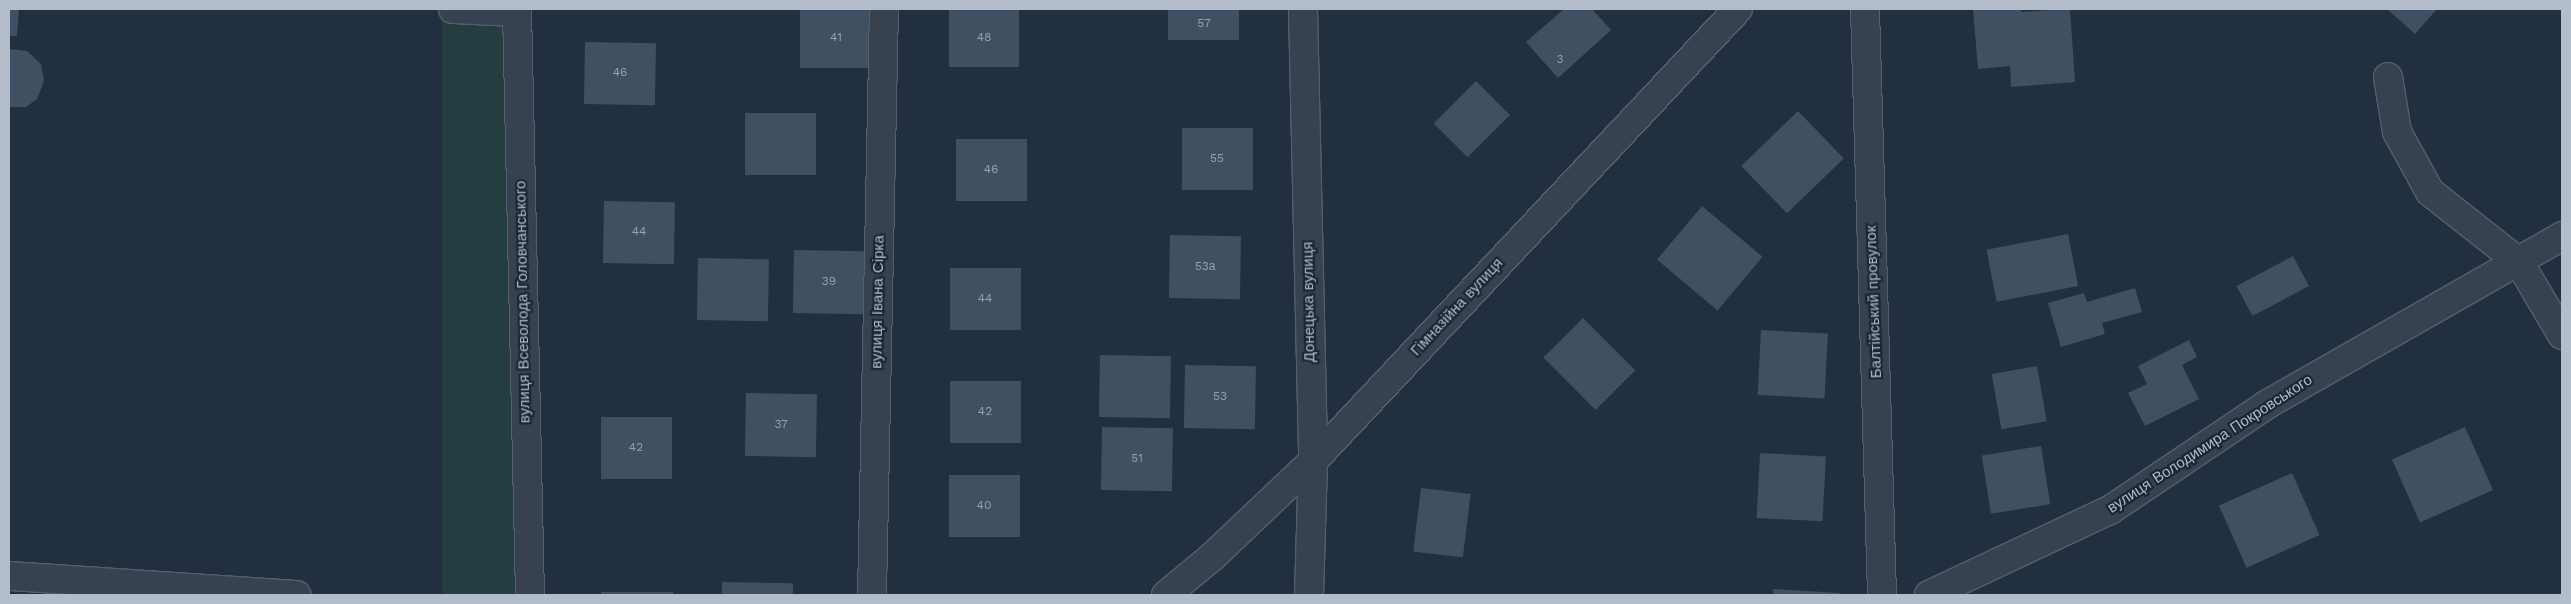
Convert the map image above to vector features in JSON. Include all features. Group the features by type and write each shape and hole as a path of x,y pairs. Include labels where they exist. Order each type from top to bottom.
{"street":[{"path":"453,9 517,10"},
{"name":"вулиця Івана Сірка","path":"872,595 884,9"},
{"name":"Донецька вулиця","path":"1303,9 1312,461 1309,595"},
{"name":"Гімназійна вулиця","path":"1166,595 1212,557 1312,461 1738,9"},
{"name":"Балтійський провулок","path":"1865,9 1882,595"},
{"name":"вулиця Всеволода Головчанського","path":"517,10 530,595"},
{"path":"2388,77 2397,132 2430,192 2519,262 2562,335"},
{"name":"вулиця Володимира Покровського","path":"1929,595 2110,510 2266,405 2562,236"},
{"path":"9,576 296,595"}],"green space":[{"path":"442,9 517,9 517,595 442,595"}],"building":[{"path":"9,9 19,9 17,36 9,36"},
{"path":"800,9 871,9 871,68 800,68"},
{"path":"949,9 1019,9 1019,67 949,67"},
{"path":"1168,9 1239,9 1239,40 1168,40"},
{"path":"1564,9 1592,9 1611,30 1558,78 1526,42"},
{"path":"1973,9 2021,9 2021,12 2070,9 2075,82 2011,87 2010,66 1978,69"},
{"path":"2387,9 2437,9 2415,34"},
{"path":"585,42 656,43 655,105 584,104"},
{"path":"9,49 27,51 41,64 44,81 37,99 26,107 9,107"},
{"path":"1476,81 1510,115 1468,157 1434,123"},
{"path":"1798,111 1844,158 1787,213 1741,166"},
{"path":"745,113 816,113 816,175 745,175"},
{"path":"1182,128 1253,128 1253,190 1182,190"},
{"path":"956,139 1027,139 1027,201 956,201"},
{"path":"604,201 675,202 674,264 603,263"},
{"path":"1702,206 1763,257 1718,310 1657,260"},
{"path":"2068,234 2078,286 1997,302 1987,250"},
{"path":"1170,235 1241,236 1240,299 1169,298"},
{"path":"794,250 865,251 864,314 793,313"},
{"path":"2293,256 2309,286 2252,316 2236,286"},
{"path":"698,258 769,259 768,321 697,320"},
{"path":"950,268 1021,268 1021,330 950,330"},
{"path":"2135,288 2142,312 2102,323 2105,334 2061,347 2048,303 2084,293 2087,302"},
{"path":"1583,318 1635,370 1596,410 1543,358"},
{"path":"1761,330 1828,334 1825,398 1758,395"},
{"path":"2189,340 2197,357 2182,365 2199,399 2145,426 2128,393 2147,384 2138,366"},
{"path":"1100,355 1171,356 1170,418 1099,417"},
{"path":"1185,365 1256,366 1255,429 1184,428"},
{"path":"2037,366 2047,421 2001,429 1992,374"},
{"path":"950,381 1021,381 1021,443 950,443"},
{"path":"746,393 817,394 816,457 745,456"},
{"path":"601,417 672,417 672,479 601,479"},
{"path":"1102,427 1173,428 1172,491 1101,490"},
{"path":"2465,427 2493,490 2420,523 2392,460"},
{"path":"2041,446 2050,504 1991,514 1982,455"},
{"path":"1760,453 1826,456 1823,521 1757,518"},
{"path":"2292,473 2320,535 2247,568 2219,506"},
{"path":"949,475 1020,475 1020,537 949,537"},
{"path":"1421,488 1471,494 1463,558 1413,552"},
{"path":"722,582 793,583 793,595 722,595"},
{"path":"1773,589 1840,593 1840,595 1773,595"},
{"path":"601,592 673,592 673,595 601,595"}]}
